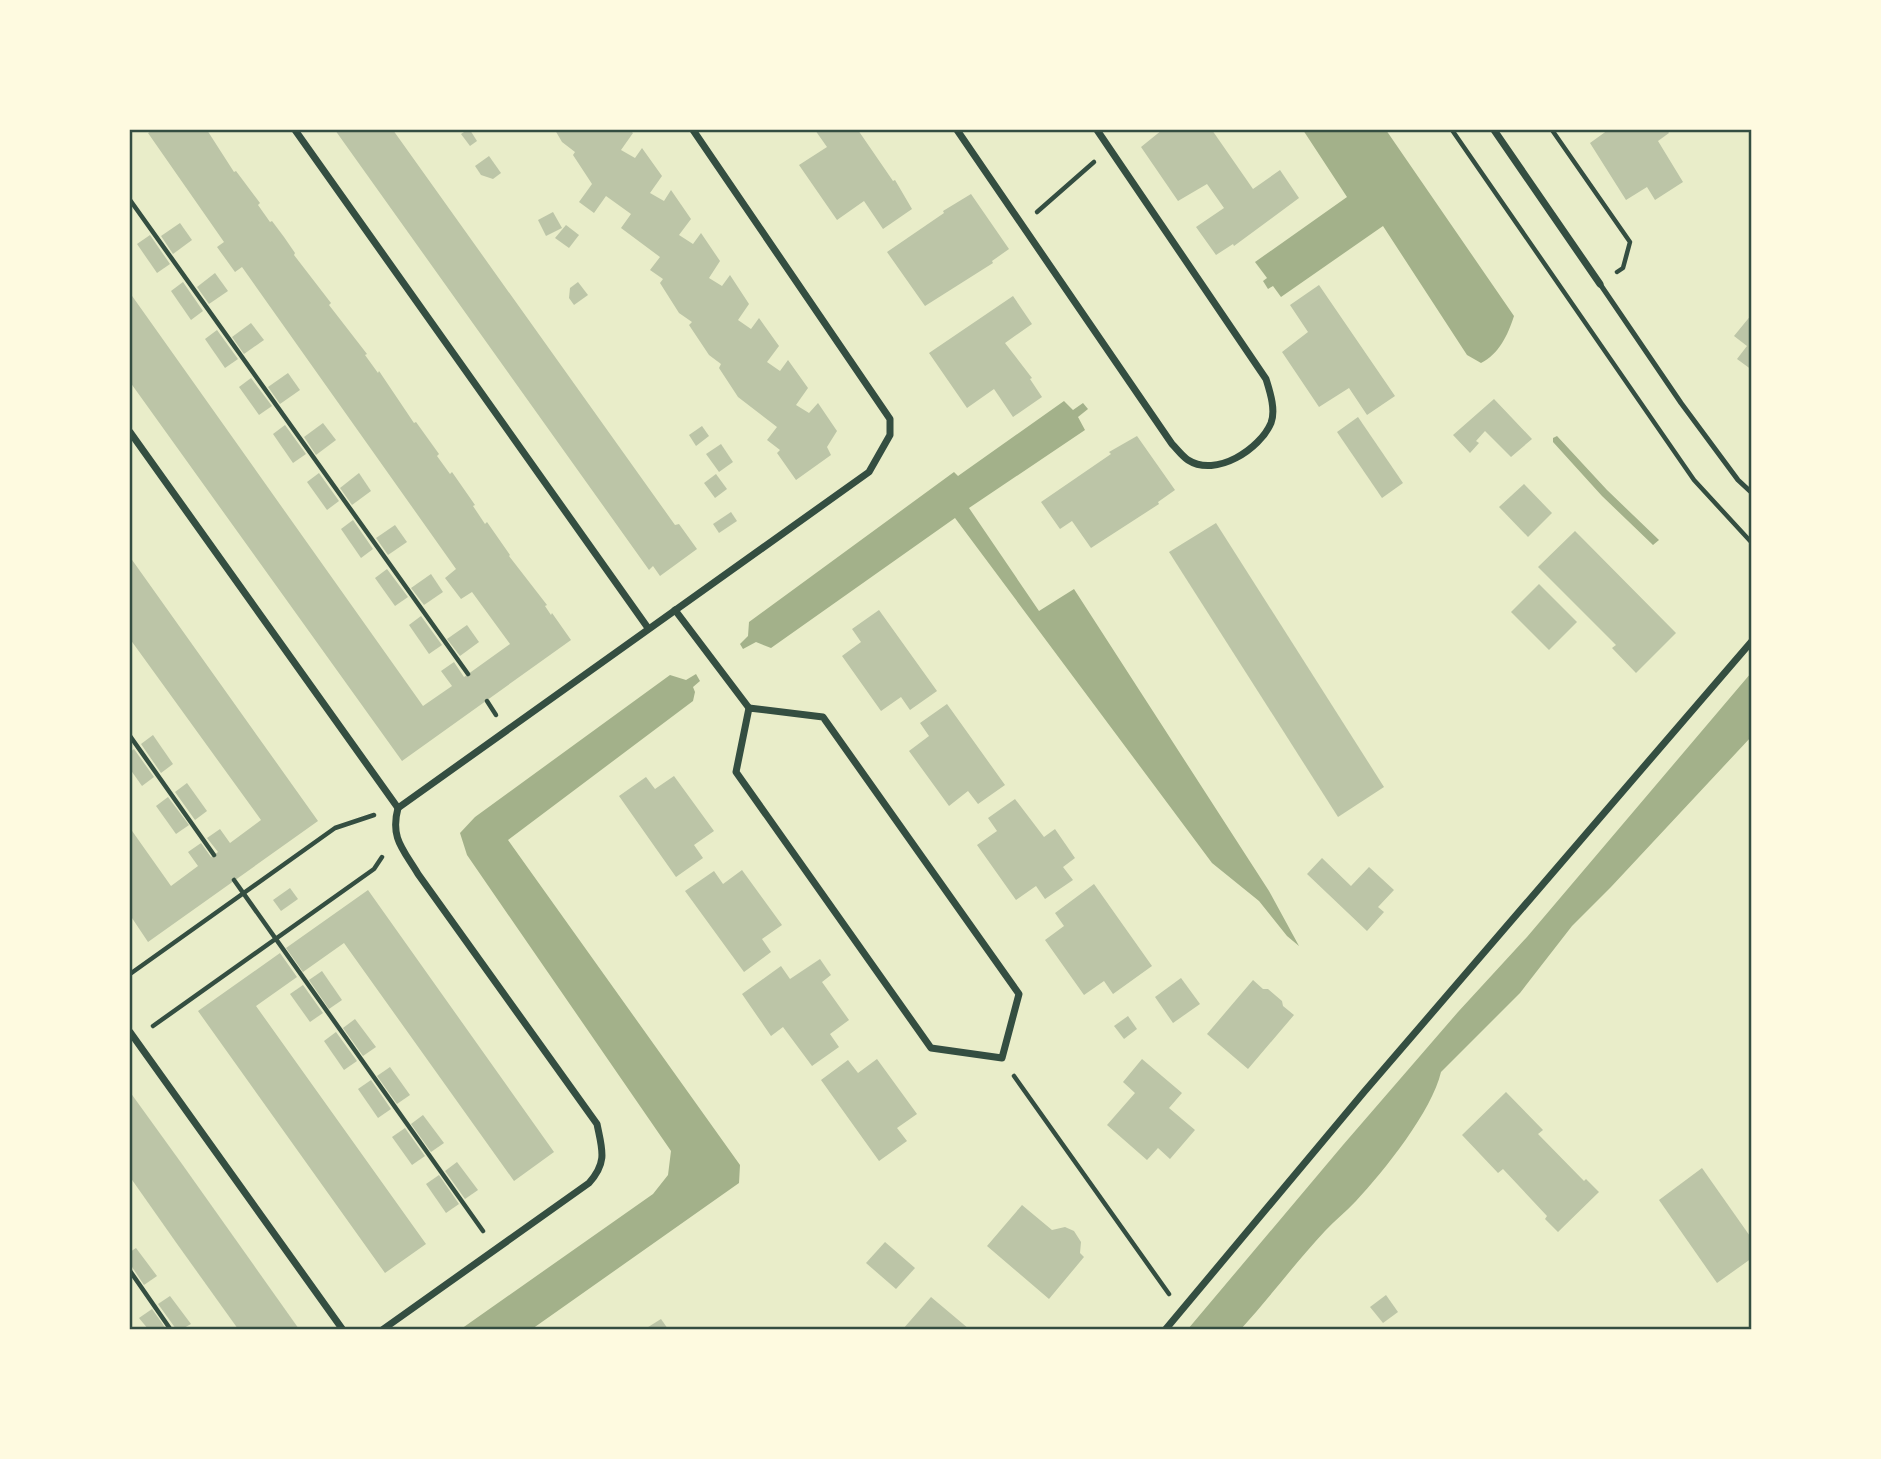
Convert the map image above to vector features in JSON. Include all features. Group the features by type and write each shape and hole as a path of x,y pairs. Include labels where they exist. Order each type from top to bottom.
{"street":[{"path":"295,130 648,628"},
{"path":"382,1329 589,1183 600,1171 602,1151 597,1124 418,874 396,838 394,823 398,808 869,472 890,435 890,419 693,130"},
{"path":"957,130 1172,444 1189,460 1205,466 1221,464 1243,454 1262,437 1272,421 1272,398 1266,379 1097,130"},
{"path":"1494,130 1600,284"},
{"path":"130,432 398,808"},
{"path":"675,610 749,708 823,717 1019,994 1002,1058 931,1048 736,772 749,708"},
{"path":"1164,1329 1364,1092 1752,642"},
{"path":"132,1035 343,1329"}],"lane":[{"path":"1600,284 1682,403 1738,480 1752,493"}],"path":[{"path":"1452,130 1694,480 1752,543"},
{"path":"1552,130 1630,242 1623,268 1600,284"},
{"path":"1023,225 1110,148"},
{"path":"130,200 468,674"},
{"path":"130,736 214,855"},
{"path":"130,974 335,828 398,808"},
{"path":"132,1035 374,869 396,838"},
{"path":"234,880 274,940 496,1249"},
{"path":"1002,1058 1180,1311"},
{"path":"130,1271 171,1329"}],"shaded area":[{"path":"1303,130 1386,130 1514,316 1502,343 1493,355 1481,363 1467,355 1383,226 1281,297 1273,286 1268,289 1263,281 1267,278 1255,262 1347,197"},
{"path":"1064,401 1073,410 1083,403 1088,409 1078,417 1085,430 969,508 1039,611 1074,589 1269,891 1299,946 1287,936 1259,901 1212,863 955,518 771,648 756,642 743,649 740,644 748,636 749,622 954,472 958,476"},
{"path":"1557,436 1607,490 1659,540 1653,545 1602,496 1553,442 1553,438"},
{"path":"1751,673 1751,737 1572,926 1520,993 1441,1072 1436,1088 1418,1122 1367,1188 1314,1243 1241,1329 1188,1329 1343,1145 1527,937"},
{"path":"696,674 700,681 693,687 693,701 508,840 740,1165 739,1183 532,1329 461,1329 653,1194 668,1175 671,1151 467,855 460,833 475,817 670,675 686,680"}],"building":[{"path":"153,130 207,130 234,172 236,171 260,203 258,205 270,222 272,221 331,303 329,305 439,454 437,456 450,474 452,472 485,524 487,522 571,640 402,761 130,382 130,293 423,706 452,686 441,671 454,662 464,677 510,644 472,592 461,599 445,578 456,569 242,267 235,272 217,247 224,242 148,133"},
{"path":"335,130 393,130 675,525 679,524 697,549 660,576 653,566 649,570"},
{"path":"470,130 477,141 470,146 461,134"},
{"path":"555,130 630,130 633,133 621,150 635,158 642,148 662,176 650,193 664,201 671,190 691,219 679,235 693,244 701,233 720,261 709,278 722,286 730,275 749,304 738,320 751,329 759,318 779,346 767,362 780,371 788,360 808,388 796,405 809,413 818,403 837,431 827,447 831,455 796,480 777,453 780,450 767,440 777,427 738,397 719,368 721,364 709,355 689,325 692,322 679,313 660,283 663,279 650,270 660,257 621,228 631,214 606,196 594,213 579,202 592,184 573,155 575,152 562,142"},
{"path":"815,130 858,130 893,181 895,180 912,209 883,229 864,201 837,220 799,165 827,147"},
{"path":"1162,130 1212,130 1253,189 1280,170 1299,198 1234,246 1233,244 1216,255 1196,227 1224,208 1207,184 1178,201 1141,147"},
{"path":"1608,130 1667,130 1669,133 1658,141 1683,182 1655,200 1647,187 1626,200 1590,143"},
{"path":"489,156 501,173 493,179 481,175 475,166"},
{"path":"971,194 1009,249 992,261 993,263 925,306 887,252"},
{"path":"553,212 562,228 546,236 538,220"},
{"path":"180,223 192,240 173,254 161,236"},
{"path":"566,225 579,235 569,248 555,238"},
{"path":"150,235 170,264 157,273 137,244"},
{"path":"215,273 228,291 209,304 197,287"},
{"path":"183,282 203,311 191,320 171,291"},
{"path":"578,282 588,295 574,305 569,298 570,288"},
{"path":"1319,285 1395,396 1367,415 1349,388 1319,407 1282,352 1308,332 1290,305"},
{"path":"1013,296 1032,324 1005,343 1032,378 1030,379 1042,397 1013,417 994,389 967,408 929,353"},
{"path":"1752,314 1752,370 1737,359 1747,346 1734,336"},
{"path":"251,323 264,340 244,354 232,337"},
{"path":"217,330 238,359 225,368 205,339"},
{"path":"288,373 300,390 280,404 268,387"},
{"path":"251,378 272,406 259,415 239,387"},
{"path":"1494,399 1532,439 1511,457 1485,431 1470,453 1453,435"},
{"path":"1358,417 1403,483 1382,498 1337,432"},
{"path":"323,423 336,440 316,455 304,437"},
{"path":"285,425 306,454 293,463 273,434"},
{"path":"702,426 709,436 696,446 689,435"},
{"path":"1137,436 1175,490 1158,502 1159,504 1091,548 1072,521 1060,529 1041,502 1111,454 1109,452"},
{"path":"721,444 733,462 719,472 706,454"},
{"path":"319,473 339,501 327,510 307,482"},
{"path":"359,473 371,491 352,505 340,488"},
{"path":"716,474 727,489 715,498 704,483"},
{"path":"1524,484 1552,513 1528,537 1499,507"},
{"path":"731,512 737,521 719,533 713,524"},
{"path":"353,520 373,549 361,558 341,529"},
{"path":"1216,523 1384,787 1338,817 1169,552"},
{"path":"395,525 407,542 388,555 376,538"},
{"path":"1575,531 1676,633 1636,673 1612,648 1616,645 1538,567"},
{"path":"130,557 318,821 148,942 130,915 130,828 171,886 198,866 188,852 201,843 211,857 218,852 207,838 220,829 230,843 261,820 130,639"},
{"path":"387,569 408,597 395,606 375,578"},
{"path":"431,574 443,592 424,605 411,588"},
{"path":"1539,584 1577,622 1549,650 1511,612"},
{"path":"879,610 937,691 910,710 901,697 881,711 842,656 861,642 852,629"},
{"path":"421,616 442,645 429,654 409,625"},
{"path":"467,625 479,642 460,656 447,639"},
{"path":"947,704 1005,785 978,804 968,791 949,806 909,751 929,736 920,723"},
{"path":"153,735 173,764 161,773 141,744"},
{"path":"134,749 154,777 142,786 130,769 130,752"},
{"path":"674,776 714,831 694,845 703,858 676,877 619,796 646,777 655,789"},
{"path":"187,783 207,811 195,820 175,792"},
{"path":"168,797 189,825 176,834 156,806"},
{"path":"1015,799 1044,837 1055,829 1075,858 1063,867 1073,880 1045,899 1036,886 1016,900 977,845 997,831 988,818"},
{"path":"1322,858 1351,886 1369,867 1394,890 1378,907 1384,912 1367,931 1307,874"},
{"path":"742,870 782,925 762,939 771,952 744,972 685,891 714,871 723,884"},
{"path":"1094,884 1152,966 1113,994 1104,981 1084,995 1045,940 1064,926 1055,913"},
{"path":"290,888 298,899 281,911 273,900"},
{"path":"368,890 554,1152 514,1181 344,943 303,972 286,948"},
{"path":"280,953 297,977 256,1006 426,1244 385,1273 198,1011"},
{"path":"820,959 831,975 822,982 849,1020 830,1034 839,1047 812,1066 783,1027 771,1036 742,994 781,966 790,979"},
{"path":"322,971 342,1000 329,1009 309,980"},
{"path":"1181,978 1200,1004 1173,1023 1155,997"},
{"path":"1253,980 1263,989 1268,989 1294,1015 1248,1069 1207,1034"},
{"path":"303,985 323,1013 310,1022 290,994"},
{"path":"1128,1016 1137,1029 1124,1039 1114,1026"},
{"path":"355,1019 376,1047 363,1056 343,1028"},
{"path":"336,1032 357,1061 344,1070 324,1041"},
{"path":"877,1059 917,1114 897,1128 907,1141 879,1161 821,1080 848,1060 858,1073"},
{"path":"1142,1059 1182,1093 1169,1108 1195,1130 1170,1159 1158,1148 1147,1160 1107,1125 1135,1093 1123,1082"},
{"path":"390,1067 410,1095 397,1104 377,1076"},
{"path":"371,1080 391,1109 378,1118 358,1089"},
{"path":"130,1092 299,1329 238,1329 175,1241 130,1177"},
{"path":"1506,1092 1543,1130 1538,1134 1584,1181 1586,1179 1599,1192 1558,1232 1545,1219 1547,1216 1503,1169 1498,1173 1462,1135"},
{"path":"423,1115 444,1143 431,1152 411,1124"},
{"path":"405,1128 425,1156 412,1165 392,1137"},
{"path":"457,1162 478,1190 465,1199 445,1171"},
{"path":"1702,1168 1752,1239 1752,1258 1717,1283 1659,1200"},
{"path":"439,1175 459,1204 446,1213 426,1184"},
{"path":"1022,1205 1052,1230 1065,1227 1074,1231 1081,1242 1080,1253 1084,1257 1049,1299 987,1246"},
{"path":"885,1242 915,1268 896,1289 866,1263"},
{"path":"136,1248 157,1276 144,1285 130,1264 130,1252"},
{"path":"1386,1295 1398,1312 1383,1323 1370,1307"},
{"path":"170,1296 191,1324 182,1329 176,1329 158,1304"},
{"path":"931,1297 969,1329 903,1329"},
{"path":"152,1309 166,1329 148,1329 139,1318"},
{"path":"661,1319 668,1329 645,1329"}]}
